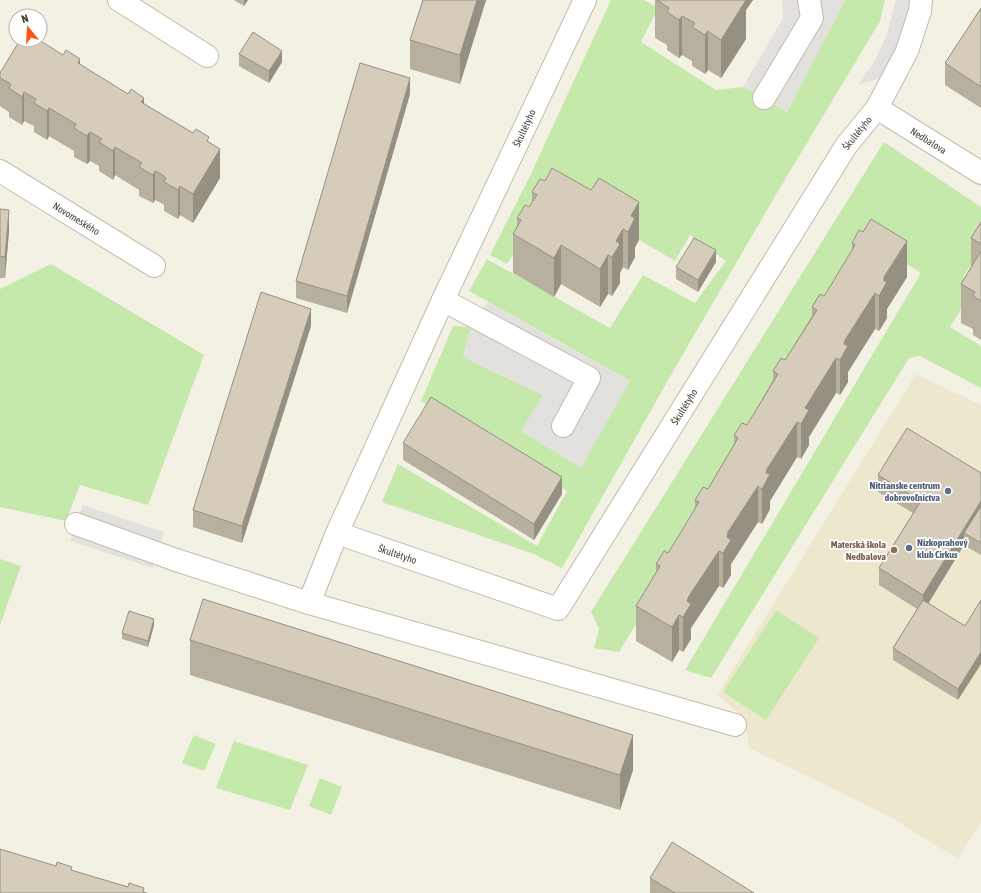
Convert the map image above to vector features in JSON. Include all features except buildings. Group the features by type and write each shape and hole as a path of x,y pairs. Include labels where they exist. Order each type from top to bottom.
{"street":[{"path":"119,0 207,56"},
{"name":"Škultétyho","path":"309,603 337,533 443,300 585,0"},
{"path":"764,98 812,18 809,0"},
{"name":"Škultétyho","path":"337,533 558,609 846,146 877,108 907,50 920,11 921,0"},
{"name":"Nedbalova","path":"877,108 981,173"},
{"name":"Novomeského","path":"0,171 154,266"},
{"path":"443,300 589,378 563,426"},
{"path":"76,524 176,560 309,603 735,725"}],"shaded area":[{"path":"782,0 845,0 787,112 743,87 783,18"},
{"path":"896,0 913,0 909,21 885,77 859,84 875,60 887,34"},
{"path":"488,302 630,381 581,468 521,431 543,395 463,357 471,327"},
{"name":"Materská škola Nedbalova","path":"916,374 981,405 981,822 958,859 889,816 749,748 744,718 717,695"},
{"path":"83,505 164,532 153,568 70,541"}],"green space":[{"path":"611,0 644,0 658,8 641,42 716,90 743,87 787,112 845,0 885,0 880,21 781,186 675,368 562,568 534,554 382,502 398,464 537,546 567,491 421,401 453,326 471,327 463,357 543,395 630,381 469,291 487,259 610,328 643,275 695,303 726,261 690,235 675,261 555,190 507,264 490,255 530,176"},
{"path":"884,142 981,207 981,249 963,277 976,286 950,327 981,346 981,388 920,356 909,358 711,678 685,670 921,273 868,240 619,652 594,648 599,629 591,612"},
{"path":"51,264 204,355 148,505 80,485 66,521 0,507 0,289"},
{"path":"0,559 21,566 0,625"},
{"path":"776,610 819,638 766,720 723,692"},
{"path":"194,735 216,744 204,771 182,763"},
{"path":"234,741 308,765 290,810 216,788"},
{"path":"320,778 342,787 331,815 309,806"}],"place":[{"name":"Nitrianske centrum dobrovoľníctva","path":"948,491"},
{"name":"Nízkoprahový klub Cirkus","path":"909,548"},
{"name":"Materská škola Nedbalova","path":"894,550"}]}
